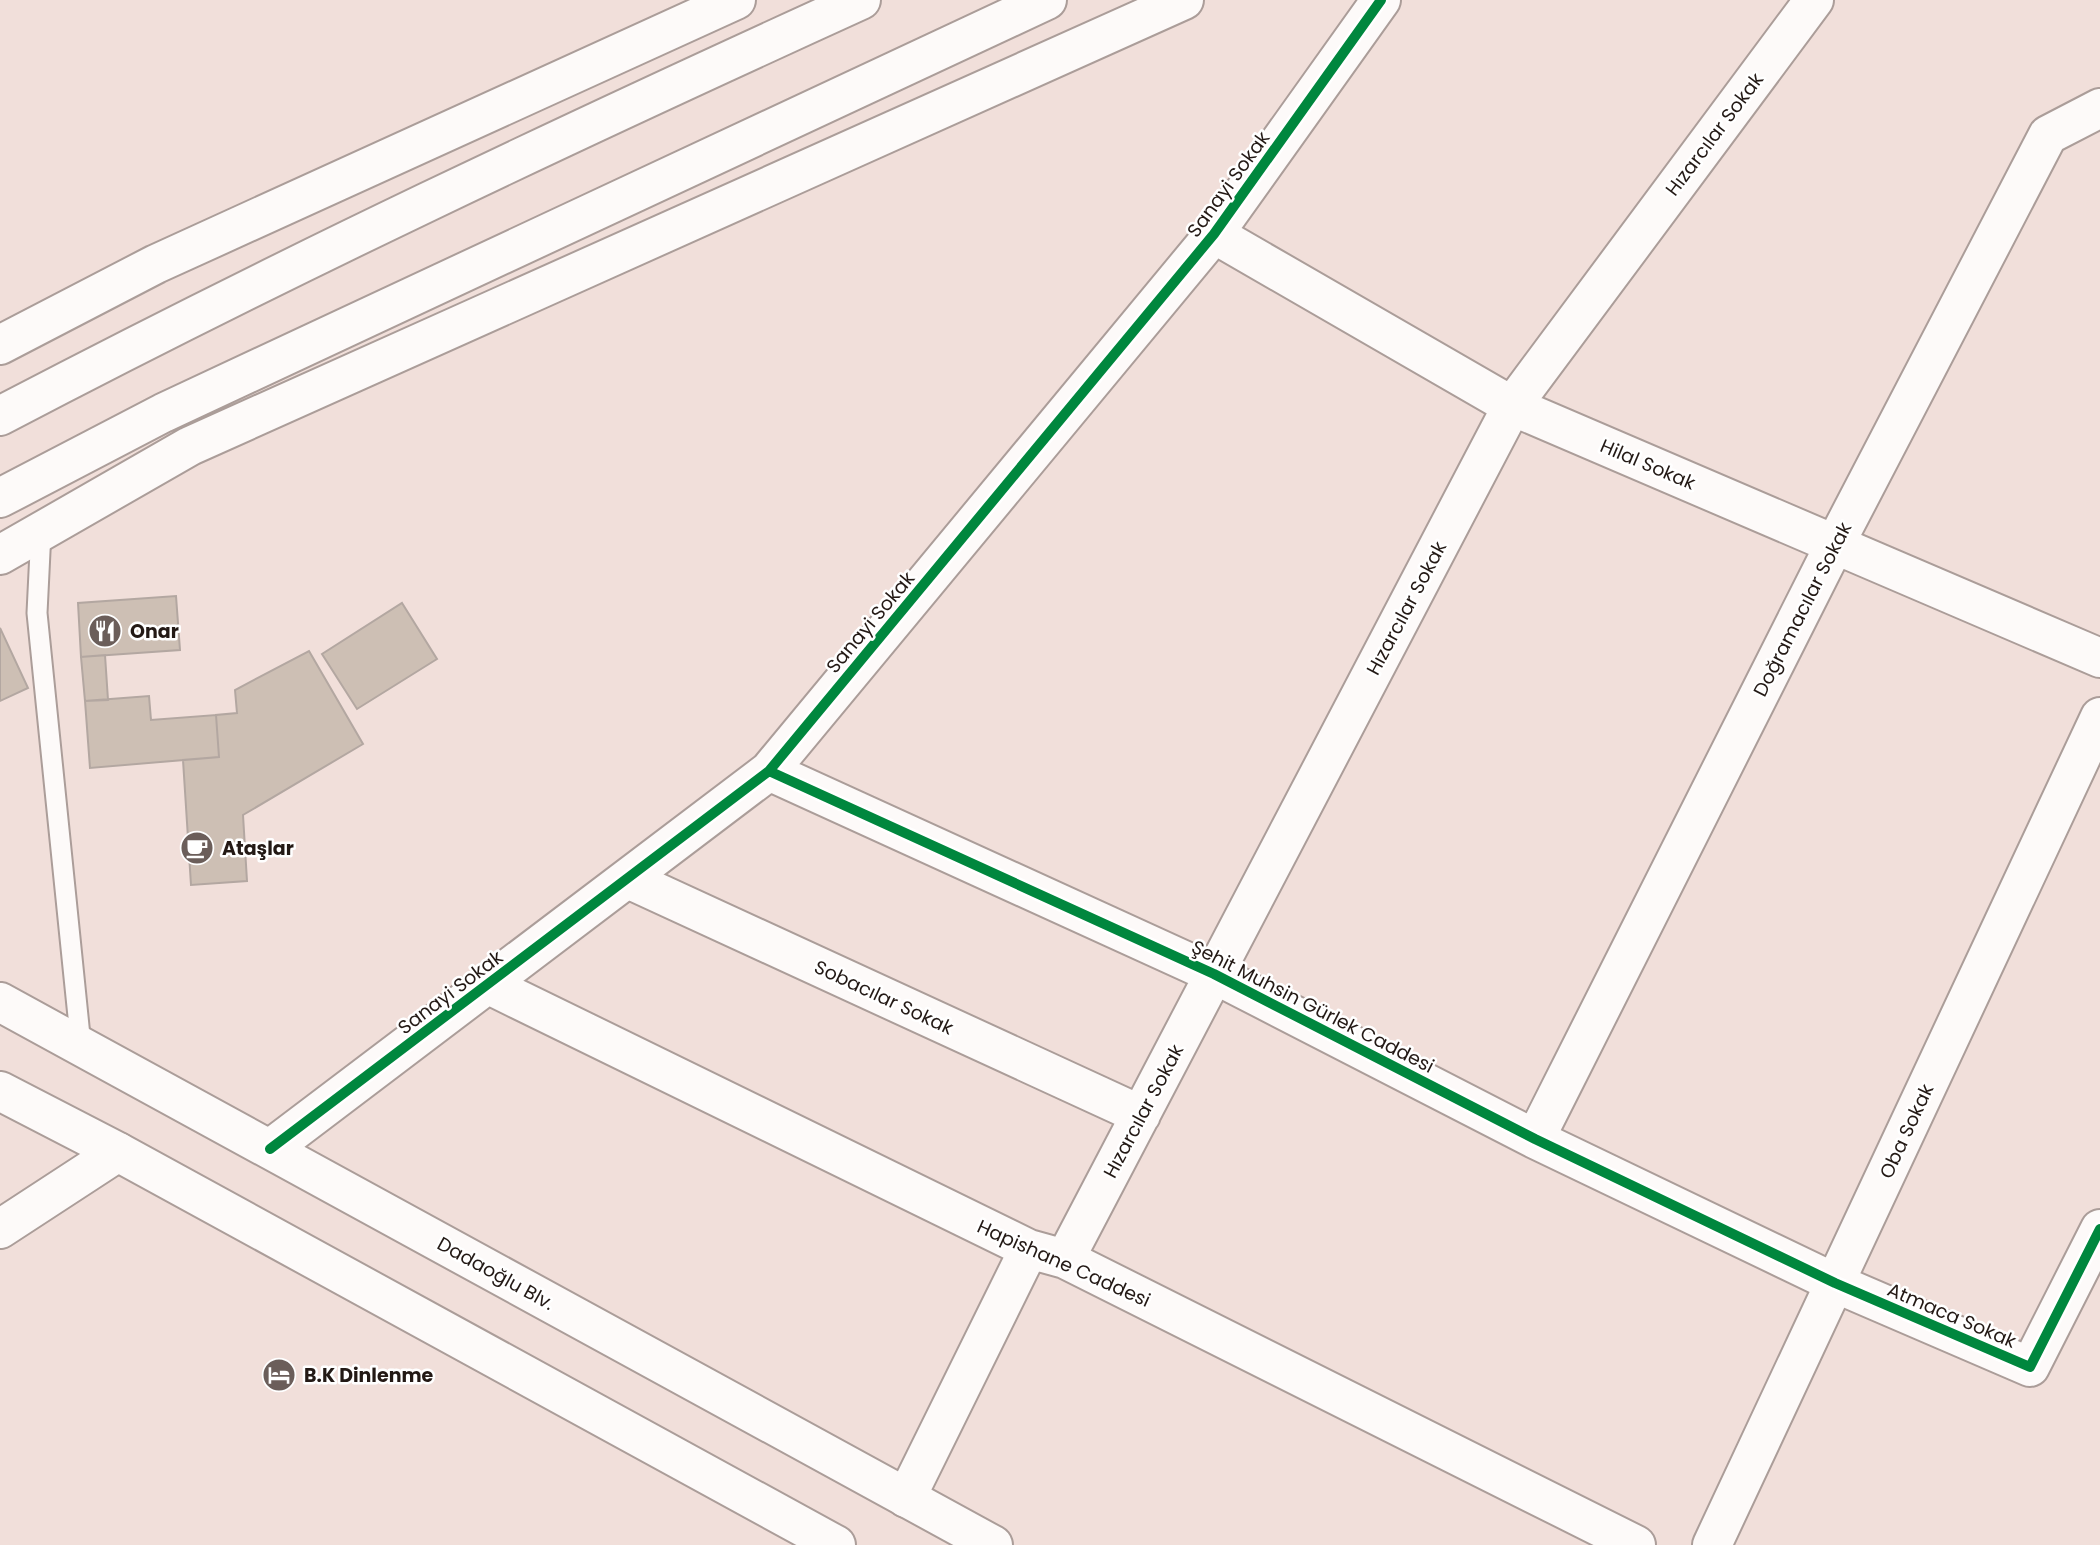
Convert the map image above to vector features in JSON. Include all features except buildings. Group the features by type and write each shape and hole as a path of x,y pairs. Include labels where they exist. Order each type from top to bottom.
{"main road":[{"path":"0,345 156,264 736,0"},
{"path":"0,416 131,348 696,75 861,0"},
{"path":"0,498 163,413 1047,0"},
{"path":"0,555 190,446 1184,0"},
{"name":"Sanayi Sokak","path":"270,1150 769,771 1214,234 1381,0"},
{"name":"Hızarcılar Sokak","path":"906,1497 1047,1254 1141,1115 1512,406 1814,0"},
{"name":"Doğramacılar Sokak","path":"1535,1139 1835,544 2048,135 2100,108"},
{"name":"Hilal Sokak","path":"1214,234 1512,406 2100,658"},
{"name":"Oba Sokak","path":"1712,1545 2100,717"},
{"name":"Şehit Muhsin Gürlek Caddesi","path":"769,771 1214,974 1535,1139 1835,1283"},
{"name":"Sobacılar Sokak","path":"628,879 1141,1115"},
{"name":"Hapishane Caddesi","path":"489,985 1047,1254 1636,1545"},
{"name":"Dadaoğlu Blv.","path":"0,1002 993,1545"},
{"path":"0,1091 118,1152 836,1545"},
{"path":"0,1229 118,1152"},
{"name":"Atmaca Sokak","path":"1835,1283 2030,1367 2100,1229"}],"lane":[{"path":"41,531 37,613 81,1046"}],"cycle path":[{"path":"270,1149 769,771 1214,234 1381,0"},
{"path":"769,771 1214,974 1535,1139 1835,1283 2030,1367 2100,1229"}],"place":[{"name":"Onar","path":"105,631"},
{"name":"Ataşlar","path":"197,848"},
{"name":"B.K Dinlenme","path":"279,1375"}]}
